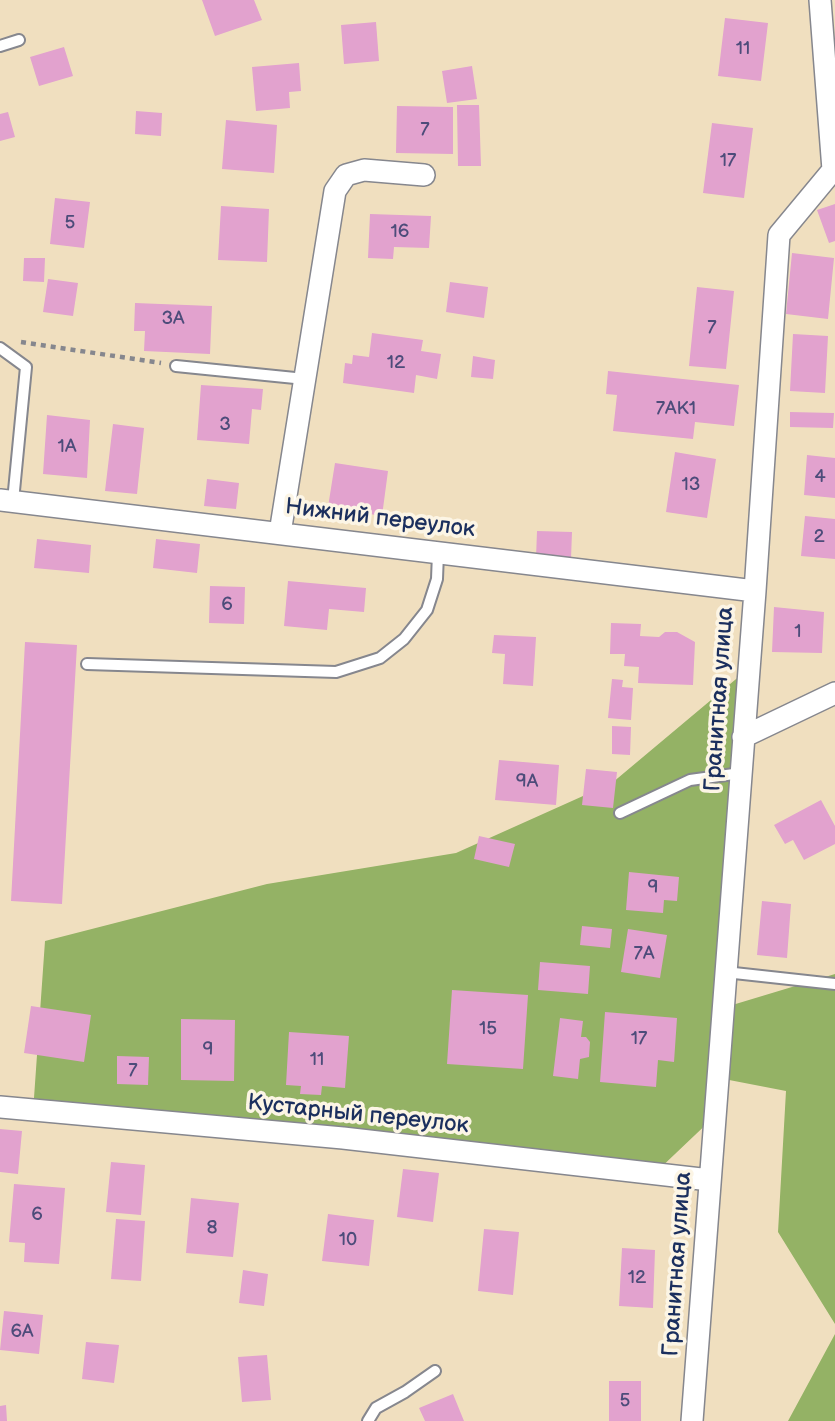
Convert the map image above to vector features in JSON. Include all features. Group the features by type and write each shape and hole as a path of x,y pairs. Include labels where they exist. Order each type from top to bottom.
{"street":[{"name":"Гранитная улица","path":"692,1421 755,591 779,235 834,170 820,0"},
{"path":"280,533 335,191 346,175 364,170 424,175"},
{"name":"Нижний переулок","path":"7,501 755,591"},
{"path":"743,737 835,693"},
{"name":"Кустарный переулок","path":"0,1107 343,1138 710,1180"}],"lane":[{"path":"0,46 19,40"},
{"path":"5,345 26,367 7,501"},
{"path":"176,366 305,379"},
{"path":"87,664 336,672 380,659 404,639 427,610 437,579 438,552"},
{"path":"620,813 690,780 741,773"},
{"path":"725,972 835,984"},
{"path":"368,1421 376,1408 435,1371"}],"path":[{"path":"5,345 29,342 176,366"}],"green space":[{"path":"748,669 715,1116 655,1173 33,1112 45,941 267,884 456,853 612,783"},
{"path":"835,974 835,1324 778,1232 786,1091 724,1079 729,1006"},
{"path":"835,1334 835,1421 788,1421"}],"building":[{"path":"202,0 254,0 262,20 215,36"},
{"path":"725,18 768,23 761,81 718,76"},
{"path":"376,22 379,61 344,64 341,25"},
{"path":"64,47 73,76 39,86 30,57"},
{"path":"299,63 301,91 289,92 290,108 256,111 252,67"},
{"path":"472,66 477,99 447,103 442,71"},
{"path":"457,105 479,105 481,166 458,166"},
{"path":"397,106 453,107 453,154 396,153"},
{"path":"136,111 162,113 161,136 135,134"},
{"path":"8,112 15,137 0,141 0,114"},
{"path":"226,120 277,125 274,173 222,169"},
{"path":"712,123 753,128 744,198 703,193"},
{"path":"55,198 90,202 84,248 50,244"},
{"path":"835,204 835,241 829,243 817,210"},
{"path":"221,206 269,209 267,262 218,260"},
{"path":"370,214 431,216 429,248 394,247 393,259 368,258"},
{"path":"792,253 834,258 828,319 786,314"},
{"path":"24,258 45,258 44,282 23,281"},
{"path":"48,279 78,283 73,316 43,312"},
{"path":"450,282 488,287 484,318 446,312"},
{"path":"697,287 734,291 726,369 689,366"},
{"path":"135,303 212,306 210,354 144,351 145,331 134,331"},
{"path":"372,333 423,340 421,351 441,354 437,379 416,375 414,393 343,383 345,363 352,364 353,355 369,357"},
{"path":"793,334 828,336 825,393 790,391"},
{"path":"473,356 495,360 493,379 471,377"},
{"path":"608,371 739,385 734,426 695,422 693,439 613,431 617,395 606,394"},
{"path":"201,385 263,389 261,410 252,409 249,444 197,440"},
{"path":"790,412 834,413 833,428 790,427"},
{"path":"47,415 90,420 87,478 43,474"},
{"path":"113,424 144,428 137,494 105,491"},
{"path":"675,452 716,459 707,518 666,512"},
{"path":"807,455 835,458 835,498 804,495"},
{"path":"335,463 388,471 382,516 328,507"},
{"path":"207,479 239,483 236,509 204,506"},
{"path":"805,516 835,519 835,559 801,556"},
{"path":"537,531 572,532 571,559 536,558"},
{"path":"37,539 91,545 89,573 34,568"},
{"path":"156,539 200,544 197,573 153,568"},
{"path":"288,581 366,588 364,612 329,609 327,630 284,626"},
{"path":"210,586 245,587 244,624 209,623"},
{"path":"774,607 824,612 822,653 772,652"},
{"path":"611,623 641,624 640,636 659,637 665,632 677,632 695,642 693,685 638,683 639,667 624,666 625,654 610,654"},
{"path":"494,635 536,637 533,686 503,684 505,654 492,653"},
{"path":"25,642 77,645 62,904 11,901"},
{"path":"612,679 623,680 622,687 633,688 631,720 608,718"},
{"path":"612,726 631,727 630,755 612,754"},
{"path":"499,760 559,765 556,805 495,800"},
{"path":"586,769 617,772 613,808 582,805"},
{"path":"821,800 835,826 835,844 804,860 793,840 785,844 774,825"},
{"path":"479,836 515,844 509,867 474,859"},
{"path":"629,872 679,877 677,901 664,900 663,913 626,910"},
{"path":"762,901 791,904 787,958 757,955"},
{"path":"582,926 612,929 610,948 580,945"},
{"path":"628,929 667,935 660,978 621,972"},
{"path":"540,962 590,966 588,994 538,990"},
{"path":"452,990 528,995 523,1069 447,1064"},
{"path":"31,1006 91,1015 84,1062 24,1053"},
{"path":"605,1012 677,1018 674,1062 658,1060 656,1087 600,1082"},
{"path":"560,1018 583,1021 581,1037 586,1037 590,1042 589,1057 580,1059 578,1079 553,1076"},
{"path":"181,1019 235,1020 234,1081 181,1080"},
{"path":"289,1032 349,1036 345,1088 322,1086 321,1095 300,1094 301,1086 286,1085"},
{"path":"117,1056 149,1057 148,1085 117,1084"},
{"path":"0,1129 22,1131 18,1174 0,1172"},
{"path":"111,1162 145,1165 141,1215 106,1212"},
{"path":"403,1169 439,1173 433,1222 397,1217"},
{"path":"14,1184 65,1188 59,1264 24,1262 25,1243 9,1242"},
{"path":"191,1198 239,1203 233,1257 186,1253"},
{"path":"328,1214 374,1220 369,1266 322,1261"},
{"path":"116,1219 145,1221 141,1281 111,1279"},
{"path":"484,1229 519,1232 513,1295 478,1291"},
{"path":"622,1248 655,1250 653,1308 619,1306"},
{"path":"243,1270 268,1274 264,1306 239,1303"},
{"path":"4,1311 43,1315 39,1354 0,1350"},
{"path":"86,1342 119,1345 114,1383 82,1379"},
{"path":"267,1355 271,1400 242,1402 238,1357"},
{"path":"609,1381 641,1381 641,1421 609,1421"},
{"path":"453,1394 464,1421 425,1421 419,1408"},
{"path":"6,1405 7,1421 0,1421 0,1406"}]}
